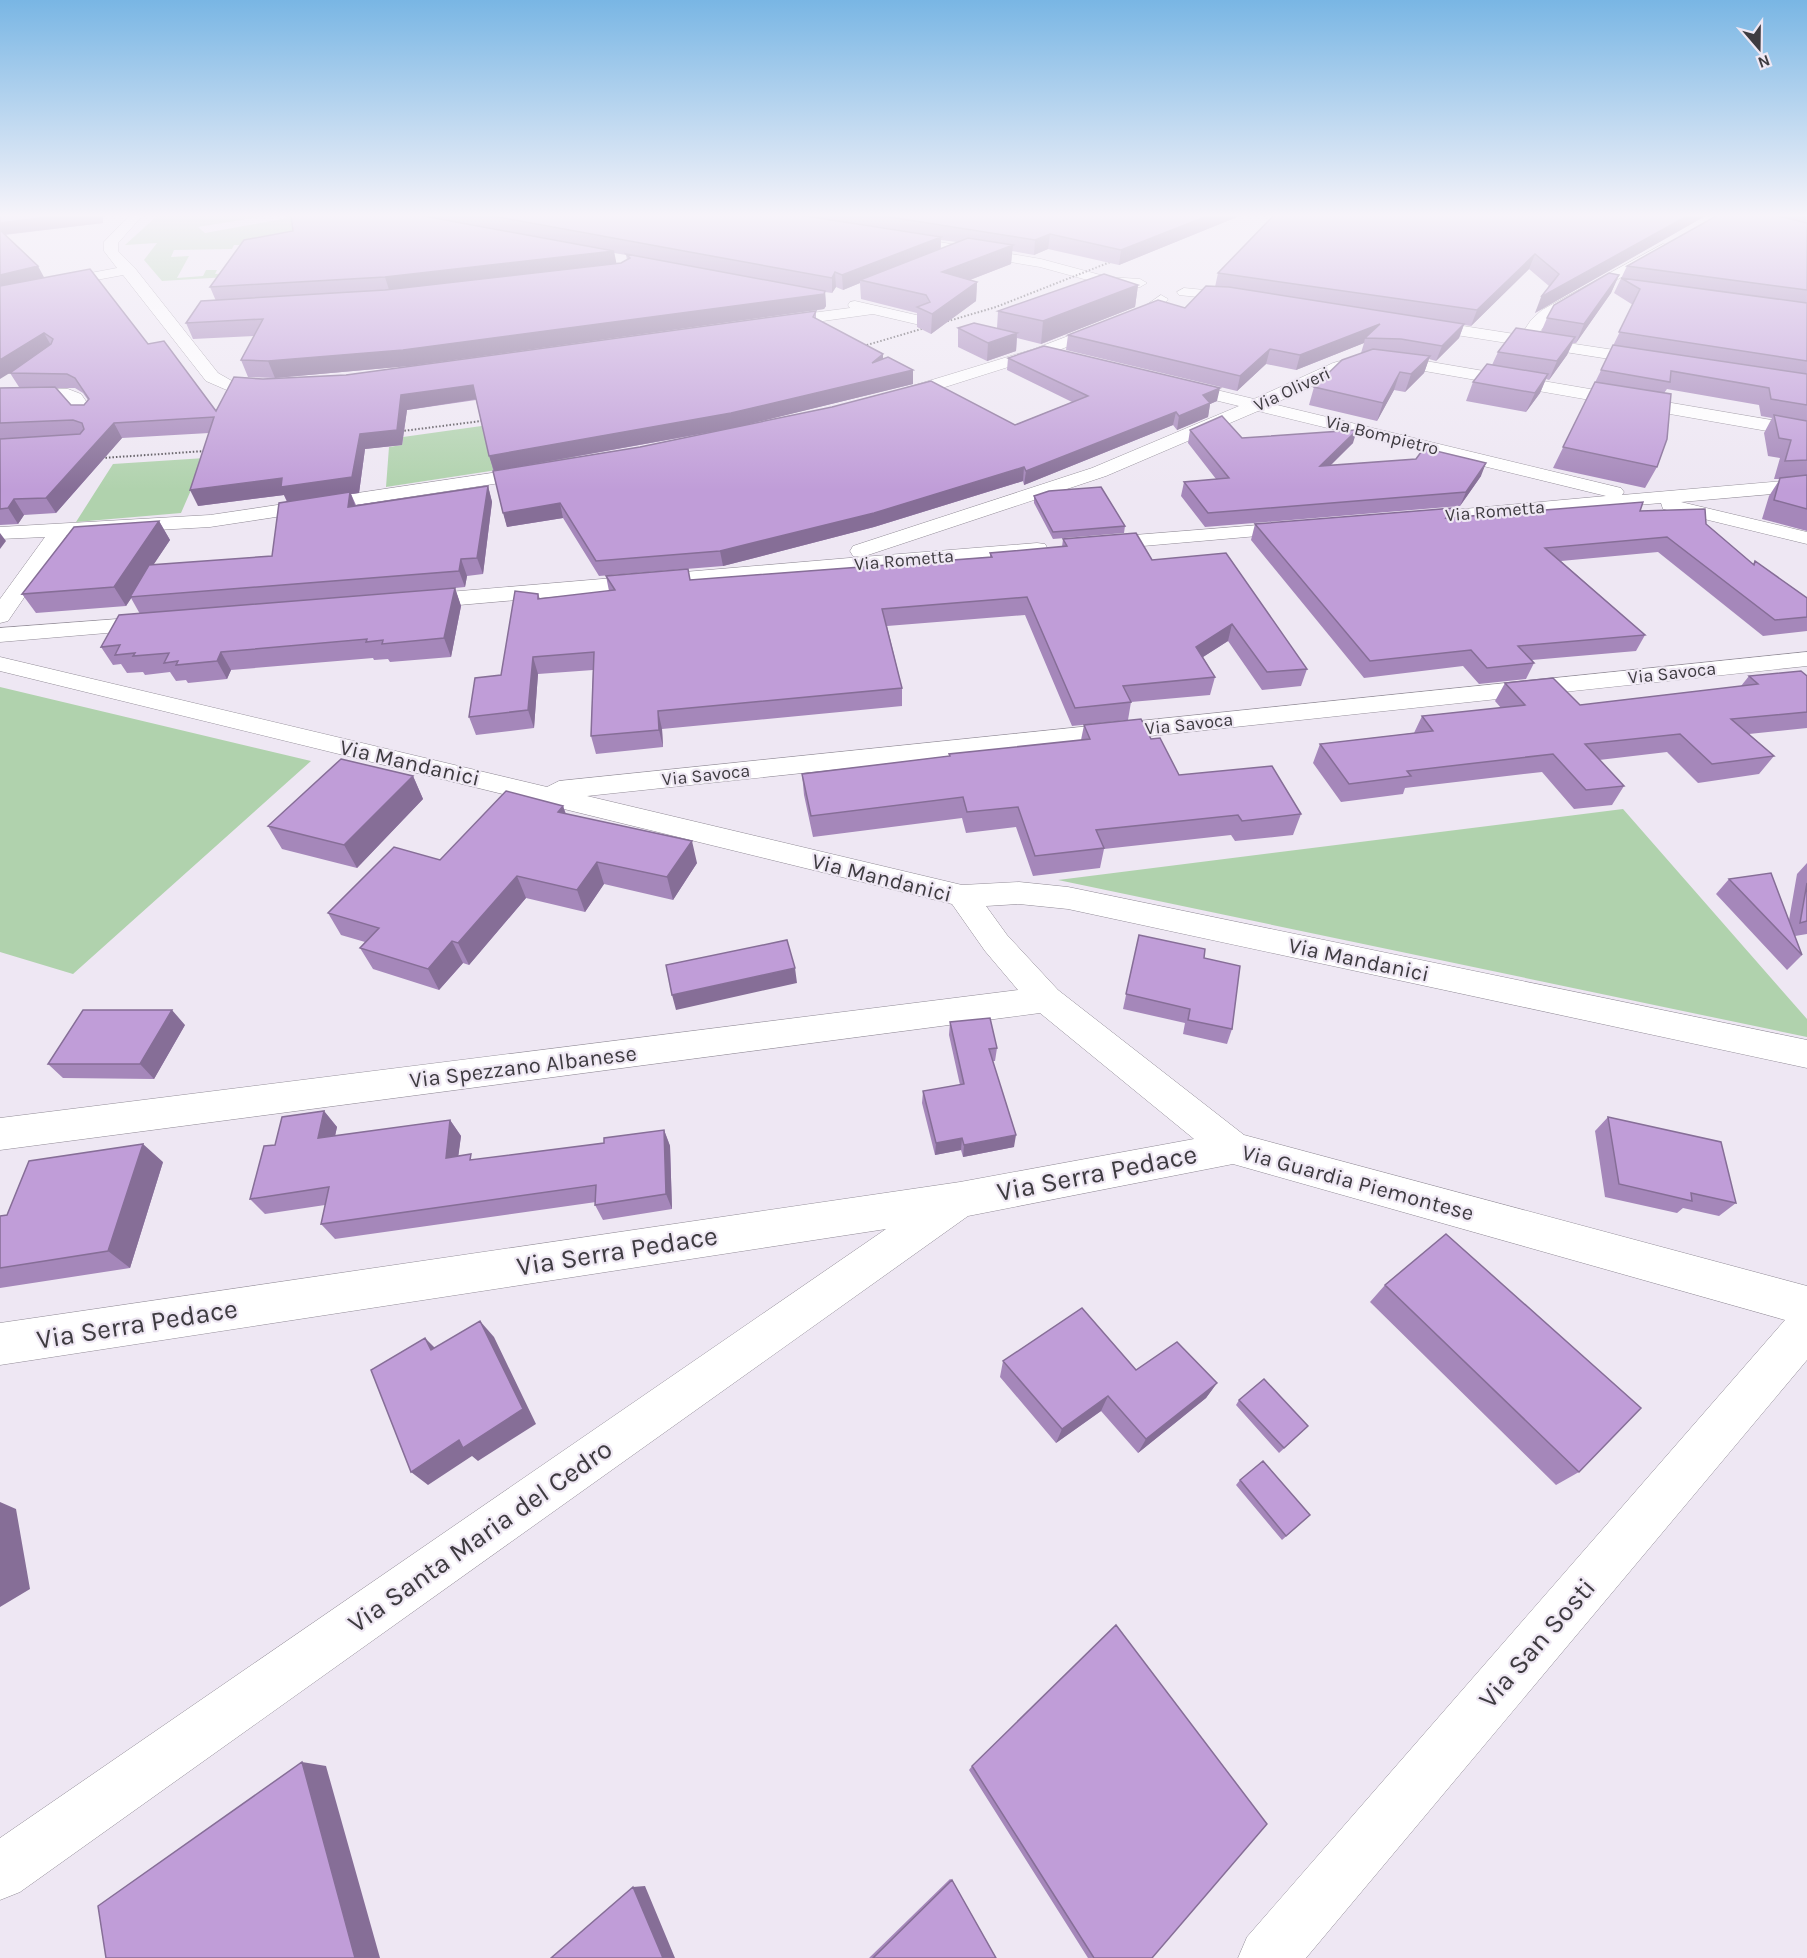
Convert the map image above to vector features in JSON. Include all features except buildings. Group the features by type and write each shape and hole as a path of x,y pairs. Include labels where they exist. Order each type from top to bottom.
{"street":[{"path":"163,306 218,381 236,386 292,384"},
{"path":"862,306 920,320"},
{"path":"873,402 1040,352 1155,306"},
{"path":"1525,341 1536,323 1559,306"},
{"path":"759,325 875,309"},
{"path":"1401,322 1670,363"},
{"path":"1009,344 1073,360"},
{"name":"Via Oliveri","path":"798,569 1066,484 1147,453 1344,365 1381,359 1807,432"},
{"path":"0,390 17,378"},
{"name":"Via Bompietro","path":"1160,381 1807,538"},
{"path":"0,395 68,394 75,398 86,414"},
{"path":"0,533 162,525 221,519 562,468"},
{"name":"Via Rometta","path":"1381,520 1807,485"},
{"name":"Via Rometta","path":"388,604 1322,525"},
{"path":"0,616 60,530"},
{"path":"0,635 176,621"},
{"name":"Via Savoca","path":"535,792 1807,659"},
{"name":"Via Mandanici","path":"0,664 962,896 1019,893 1076,900 1807,1054"},
{"name":"Via Guardia Piemontese","path":"962,896 996,943 1046,999 1233,1148 1807,1306"},
{"name":"Via Spezzano Albanese","path":"0,1134 1046,999"},
{"name":"Via Serra Pedace","path":"0,1344 960,1200 1233,1148"},
{"name":"Via Santa Maria del Cedro","path":"0,1872 960,1200"},
{"name":"Via San Sosti","path":"1268,1958 1807,1327"}],"green space":[{"path":"545,417 576,458 386,487 389,447 402,445 403,437"},
{"path":"205,458 181,513 76,522 113,464"},
{"path":"0,687 311,761 73,974 0,952"},
{"path":"1623,809 1807,1019 1807,1037 1058,880"}],"railway":[{"path":"850,350 998,306"},
{"path":"387,433 497,419"},
{"path":"88,459 220,450"}]}
